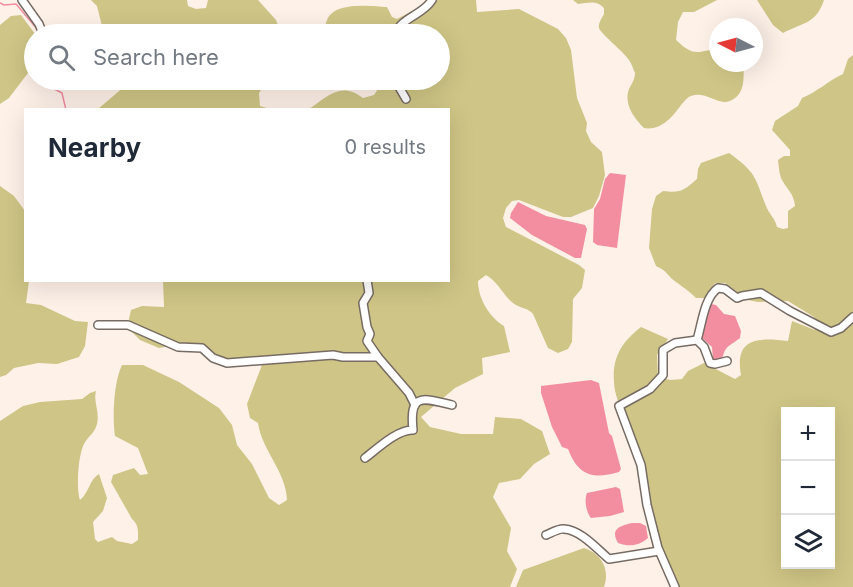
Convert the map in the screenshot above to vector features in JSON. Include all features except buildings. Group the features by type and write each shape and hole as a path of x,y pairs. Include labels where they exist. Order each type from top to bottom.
{"street":[{"path":"22,0 39,24"},
{"path":"401,24 423,11 432,0"},
{"path":"401,90 406,99"},
{"path":"367,282 369,292 363,303 370,334 367,341 404,386 415,405"},
{"path":"697,340 706,308 713,292 718,288 725,289 737,298 761,293 831,332 841,328 853,317"},
{"path":"98,325 128,325 178,347 202,348 213,358 227,363 333,355 378,357"},
{"path":"697,340 704,347 710,363 727,361"},
{"path":"675,587 659,551 647,505 641,465 619,406 650,389 663,375 663,350 675,343 697,340"},
{"path":"364,458 394,437 407,430 413,430 411,413 415,405 425,399 435,399 452,405"},
{"path":"546,535 562,528 572,531 582,536 609,560 659,551"}],"shaded area":[{"path":"91,0 187,0 188,6 196,9 206,8 208,0 258,0 278,24 102,24 97,6"},
{"path":"433,0 476,0 477,12 519,9 558,29 566,38 571,50 577,98 587,123 586,131 591,142 602,152 605,175 593,208 571,217 563,217 519,200 512,201 506,208 503,218 506,227 585,270 582,288 573,299 572,342 568,349 558,353 548,348 533,314 512,302 486,275 478,281 480,294 489,312 504,326 510,352 482,358 483,374 455,388 421,417 430,427 461,434 493,434 495,417 521,419 542,431 550,454 534,464 520,479 499,483 493,497 511,528 507,551 517,569 510,587 0,587 0,421 23,406 40,402 82,399 96,391 97,424 84,444 79,464 80,500 99,474 107,498 103,511 93,522 95,539 98,542 112,537 117,541 132,544 138,540 138,528 111,482 113,475 134,468 140,475 148,474 138,448 115,436 114,399 122,365 143,365 179,382 219,408 232,425 237,445 252,464 269,498 279,505 287,500 283,480 264,443 258,423 250,418 247,404 262,365 262,356 230,361 182,344 159,348 140,340 131,331 129,319 131,310 142,306 164,307 163,282 450,282 450,108 310,108 329,95 341,91 355,93 363,98 374,95 377,90 450,90 450,24 326,24 331,14 337,10 354,6 387,7 392,17 397,19"},
{"path":"573,0 717,0 694,12 683,12 678,22 676,40 691,51 709,50 709,72 744,72 739,95 724,102 703,95 691,96 665,122 655,128 644,128 629,107 627,97 635,76 632,65 599,28 604,8 595,3 578,4"},
{"path":"757,0 824,0 813,18 783,33 773,25"},
{"path":"21,15 28,24 24,24 24,78 9,98 0,104 0,25 11,16"},
{"path":"853,55 853,587 679,587 670,573 657,538 638,446 620,407 615,390 615,365 620,351 628,338 641,327 668,339 657,355 658,377 670,380 682,379 688,371 704,363 735,379 741,375 741,353 751,342 788,341 792,321 815,330 814,317 788,301 748,300 725,283 715,283 705,298 696,298 656,266 649,248 652,209 656,196 663,191 674,192 685,189 697,179 701,163 729,153 754,176 777,227 788,228 788,211 795,206 792,195 781,178 778,160 784,156 790,156 790,150 772,130 775,121 798,106 802,98 843,74 848,59"},
{"path":"120,90 261,90 260,106 267,108 99,108"},
{"path":"610,173 626,175 617,248 597,245 593,242 594,209 600,199 605,179"},
{"path":"0,186 14,196 24,210 24,282 29,282 26,303 41,305 75,321 88,322 85,346 79,357 57,364 38,363 14,368 0,377"},
{"path":"518,202 546,216 585,225 587,229 581,258 575,258 532,235 510,218"},
{"path":"711,304 716,305 724,314 735,316 741,331 740,338 727,348 722,359 713,360 712,347 701,337"},
{"path":"591,380 599,383 609,433 612,436 621,469 619,472 594,475 581,470 576,465 568,449 562,447 552,427 541,393 541,386"},
{"path":"616,487 620,489 624,512 591,518 586,506 587,493"},
{"path":"632,523 646,526 648,538 634,545 618,543 615,531 623,525"},
{"path":"584,548 596,554 603,563 606,575 604,587 516,587 523,570"}],"waterway":[{"path":"0,3 16,4 33,24"},
{"path":"56,90 62,93 66,108"}]}
